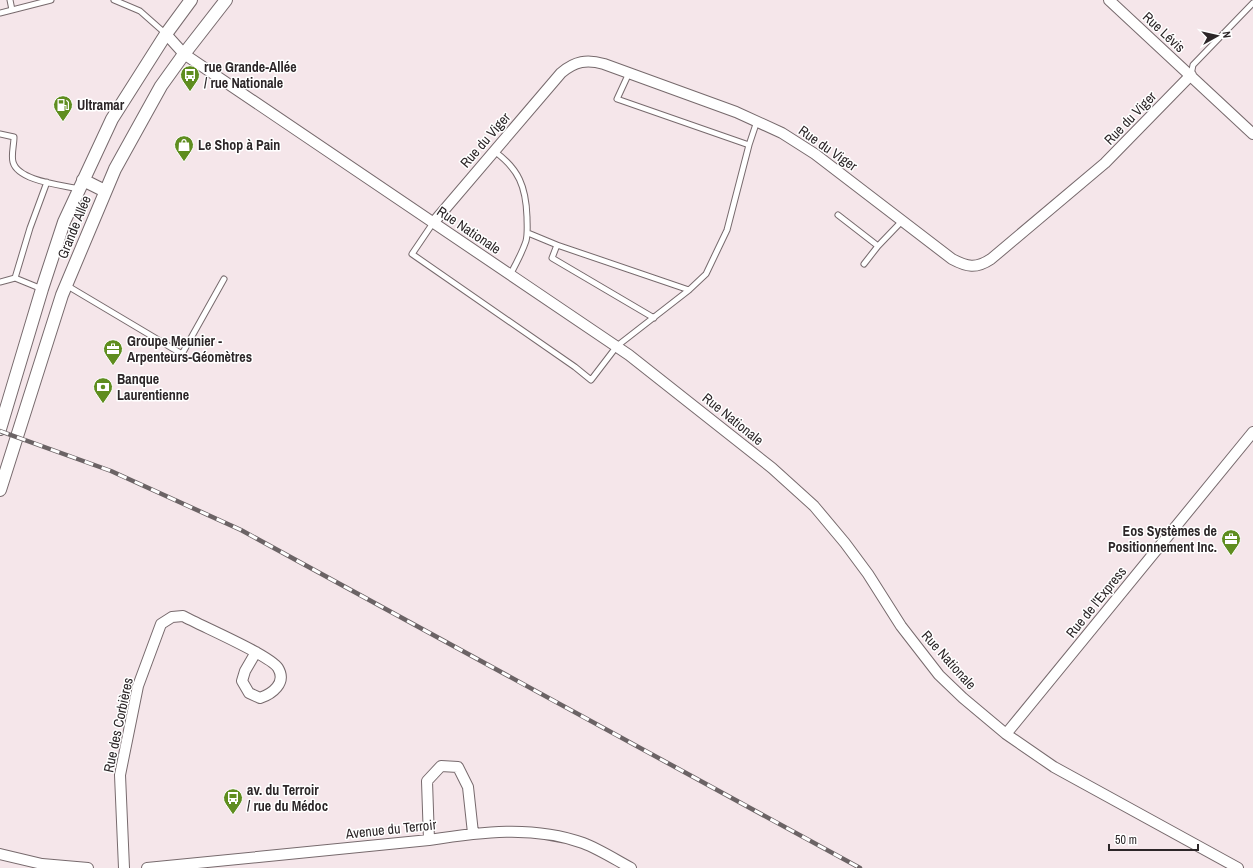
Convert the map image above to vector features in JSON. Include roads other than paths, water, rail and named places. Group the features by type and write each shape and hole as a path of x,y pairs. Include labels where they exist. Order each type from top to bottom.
{"street":[{"name":"Grande Allée","path":"0,429 42,288 64,222 112,119 166,34 191,0"},
{"name":"Grande Allée","path":"0,490 64,290 115,169 152,101 184,54 226,0"},
{"name":"Rue Lévis","path":"1109,0 1252,130"},
{"name":"Rue Nationale","path":"166,34 184,54 617,346 740,442 803,495 823,516 856,557 905,631 939,675 963,698 1006,734 1054,767 1238,868"},
{"name":"Rue du Viger","path":"434,223 561,73 581,61 597,62 758,121 787,136 815,154 952,259 961,264 976,267 983,264 1105,163 1191,76"},
{"path":"81,184 105,191"},
{"path":"42,288 64,290"},
{"name":"Rue de l'Express","path":"1006,734 1253,432"},
{"name":"Rue des Corbières","path":"124,868 120,775 138,686 161,624 172,617 183,616 256,652 270,661 278,669 280,678 277,688 260,698 249,693 242,681 245,671 256,652"},
{"path":"429,840 426,781 441,766 458,768 468,787 473,833"},
{"name":"Avenue du Terroir","path":"146,868 186,866 429,840 473,833 535,831 583,843 631,868"},
{"path":"0,854 42,864 88,868"}],"lane":[{"path":"10,0 12,10"},
{"path":"0,13 51,0"},
{"path":"114,0 140,12 166,34"},
{"path":"1191,76 1193,65 1253,2"},
{"path":"628,73 617,99 749,144"},
{"path":"434,223 412,254 569,362 591,380 617,346 689,290 706,274 725,236 749,144 758,121"},
{"path":"0,134 14,137 12,162 18,172 33,179 47,182 81,184"},
{"path":"494,151 510,164 521,181 525,195 528,233 521,253 510,274"},
{"path":"15,278 30,228 47,182"},
{"path":"838,215 878,246"},
{"path":"864,264 878,246 902,221"},
{"path":"528,233 556,245 689,290"},
{"path":"556,245 552,258 654,318"},
{"path":"0,282 15,278 42,288"},
{"path":"64,290 182,354 224,279"}],"railway":[{"path":"0,431 111,471 241,530 860,868"}],"place":[{"name":"rue Grande-Allée / rue Nationale","path":"190,92"},
{"name":"Ultramar","path":"63,122"},
{"name":"Le Shop à Pain","path":"184,162"},
{"name":"Groupe Meunier - Arpenteurs-Géomètres","path":"113,366"},
{"name":"Banque Laurentienne","path":"103,404"},
{"name":"Eos Systèmes de Positionnement Inc.","path":"1231,556"},
{"name":"av. du Terroir / rue du Médoc","path":"233,815"}]}
